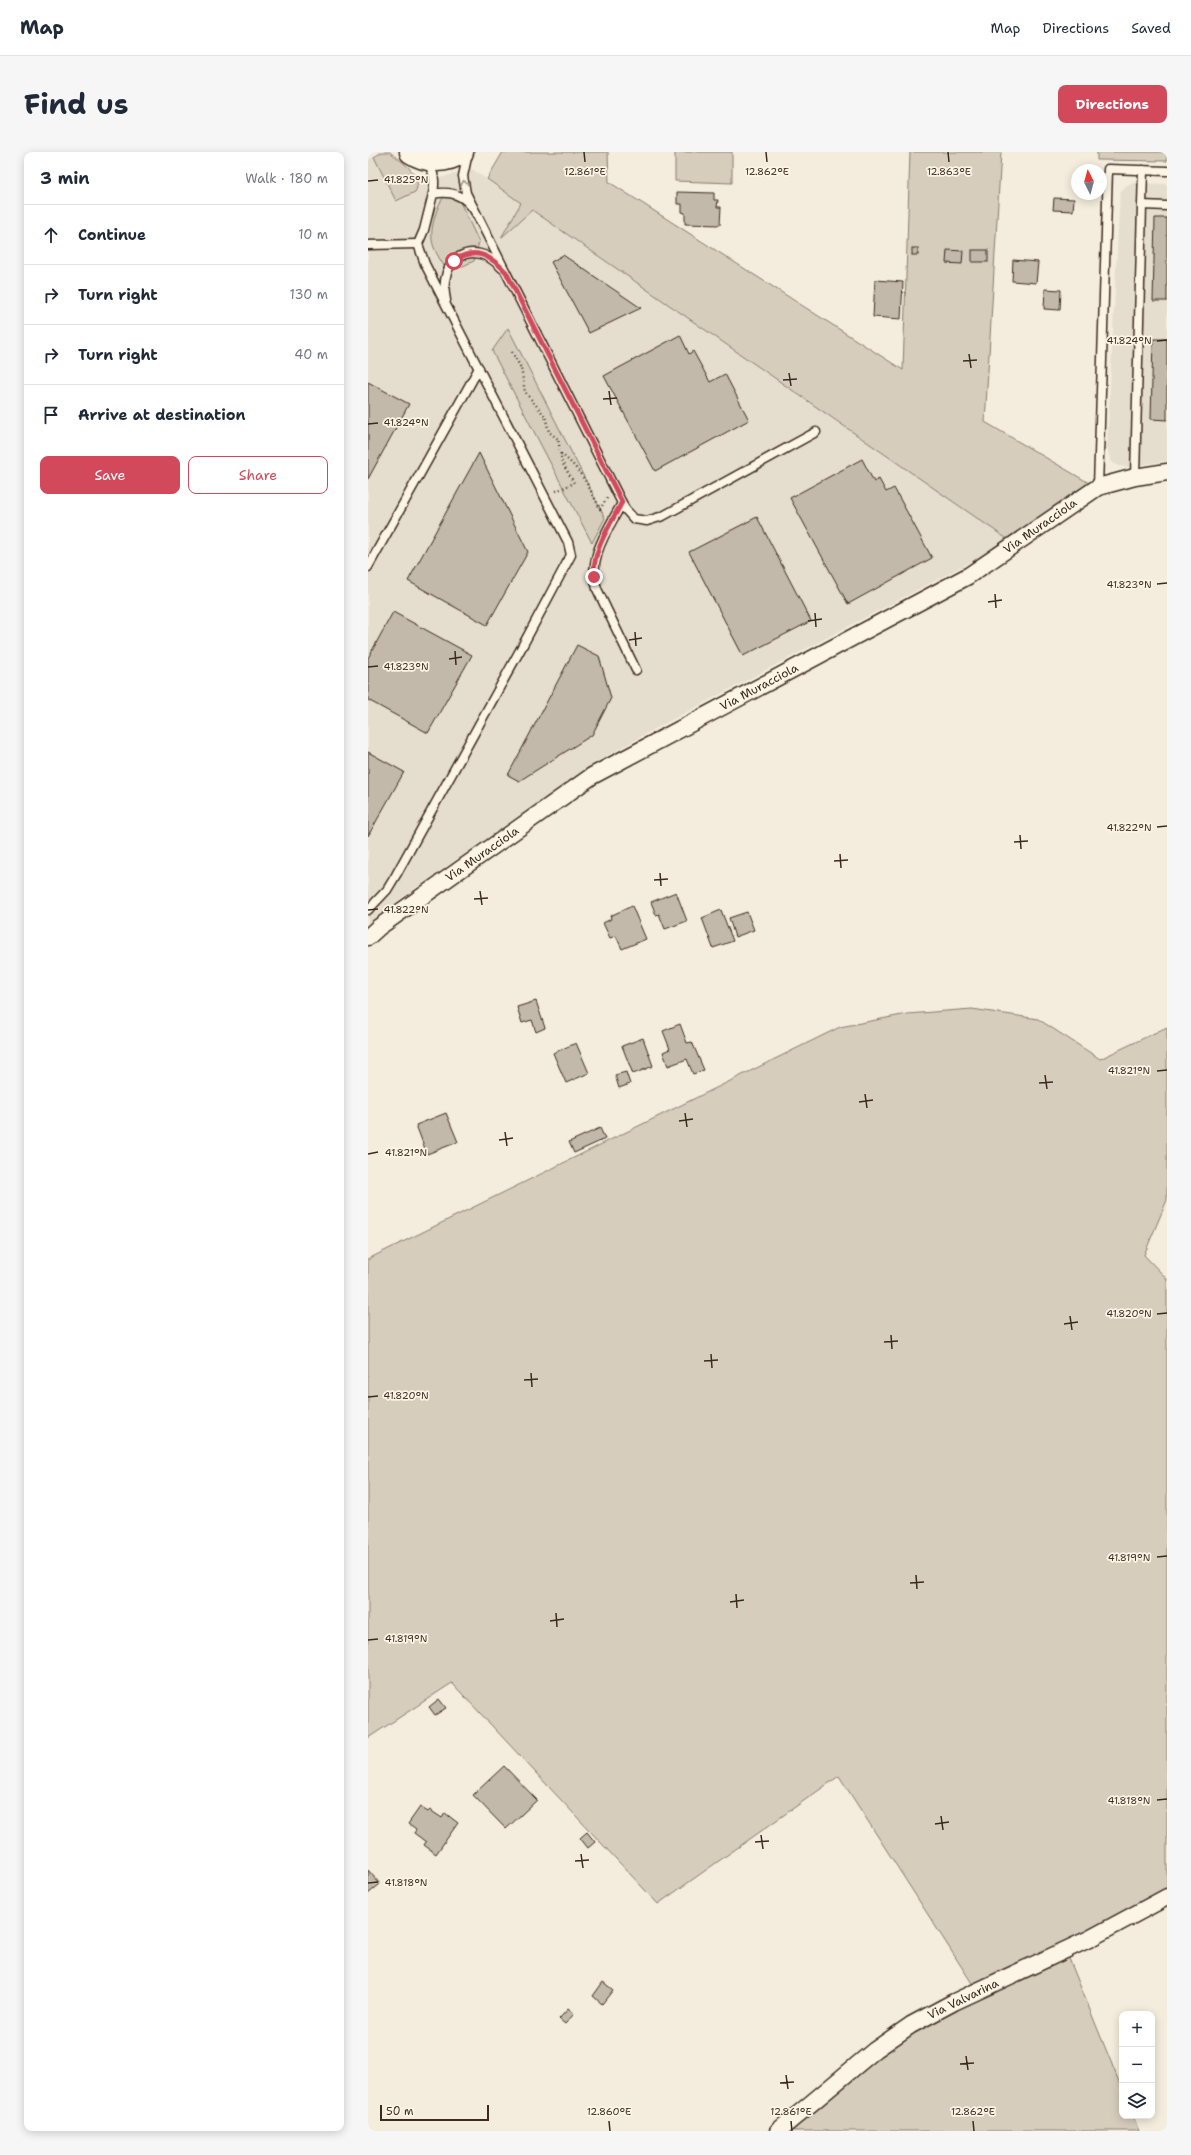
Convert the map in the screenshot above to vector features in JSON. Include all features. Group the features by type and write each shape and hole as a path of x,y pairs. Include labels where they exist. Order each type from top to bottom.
{"main road":[{"path":"413,154 424,158 442,160 462,152"}],"street":[{"name":"Via Muracciola","path":"368,937 379,927 592,776 968,576 1098,487 1135,476 1167,472"},
{"name":"Via Valvarina","path":"778,2131 874,2050 911,2025 949,2004 1089,1939 1167,1897"}],"lane":[{"path":"468,152 464,168 464,185 476,213"},
{"path":"368,910 387,890 396,875 571,555 568,542 448,309 418,244 424,230 433,194 434,180 430,167 413,154"},
{"path":"1098,487 1108,169 1167,171"},
{"path":"1135,476 1143,170"},
{"path":"433,194 447,192 458,194 471,204 628,514 634,519 647,521 657,518 816,432"},
{"path":"1142,205 1167,206"},
{"path":"368,245 418,244"},
{"path":"448,309 444,288 445,275 448,266 460,257 469,254 482,254 496,261 506,272"},
{"path":"368,567 479,368"},
{"path":"622,502 596,555 593,565 597,588 636,670"}],"path":[{"path":"512,352 521,368 525,392 544,416 549,432 558,440 562,462 574,482 545,496"},
{"path":"560,454 572,462 590,489 600,509"}],"shaded area":[{"path":"382,152 390,152 412,171 417,184 472,169 1010,541 649,732 593,764 379,914 368,924 368,160"},
{"path":"382,152 390,152 410,169 417,180 415,192 396,201 374,157"},
{"path":"503,152 608,152 609,182 903,370 910,152 1001,152 985,422 1089,483 1010,541 532,210 501,238 521,203 487,179"},
{"path":"675,152 732,152 732,183 675,181"},
{"path":"1097,152 1167,152 1167,161 1097,160"},
{"path":"1133,183 1167,184 1167,461 1126,467 1118,466 1111,462 1107,447 1120,192 1127,185"},
{"path":"445,196 456,198 460,202 479,242 474,261 454,270 444,266 435,250 432,240 432,229 435,216 439,204"},
{"path":"508,328 605,518 592,543 492,351"},
{"path":"972,1009 1038,1019 1100,1059 1167,1027 1167,1200 1144,1255 1167,1279 1167,1897 1066,1951 1119,2082 1119,2119 1134,2119 1139,2131 778,2131 865,2057 977,1991 839,1776 658,1904 452,1683 368,1738 368,1259 840,1027 907,1014"}],"building":[{"path":"677,192 714,193 714,200 718,200 717,207 721,207 720,225 685,224 685,213 682,212 682,204 677,204"},
{"path":"1054,198 1074,200 1073,211 1053,210"},
{"path":"1155,218 1167,218 1167,301 1153,301"},
{"path":"912,248 918,248 918,255 912,255"},
{"path":"947,250 963,251 962,264 946,263"},
{"path":"972,250 988,250 988,262 972,262"},
{"path":"563,255 641,308 589,333 551,262"},
{"path":"1013,260 1038,262 1036,283 1012,281"},
{"path":"875,280 903,282 901,319 873,317"},
{"path":"1045,289 1061,290 1060,310 1044,309"},
{"path":"680,335 689,354 693,351 710,382 725,374 749,420 655,471 604,376"},
{"path":"1153,339 1167,339 1167,420 1151,419"},
{"path":"368,382 409,404 368,479"},
{"path":"479,453 528,552 487,625 408,581"},
{"path":"862,459 874,482 879,479 886,492 894,488 932,558 848,604 790,498"},
{"path":"757,517 811,621 743,656 689,552"},
{"path":"393,612 472,655 428,733 368,700 368,658"},
{"path":"577,645 599,656 611,698 592,735 519,781 508,775"},
{"path":"368,752 404,772 368,836"},
{"path":"676,892 687,921 665,929 659,914 656,915 651,902"},
{"path":"632,906 646,939 622,949 616,936 610,938 603,923 611,919 610,916"},
{"path":"721,910 733,941 713,948 702,918"},
{"path":"747,912 754,930 735,937 729,918"},
{"path":"536,1001 545,1028 536,1032 532,1020 522,1023 517,1007"},
{"path":"680,1024 687,1043 692,1042 704,1070 693,1074 687,1059 668,1066 663,1052 670,1049 663,1031"},
{"path":"643,1038 653,1066 633,1074 622,1046"},
{"path":"576,1043 589,1073 566,1083 553,1053"},
{"path":"626,1072 630,1084 619,1088 615,1075"},
{"path":"446,1113 458,1142 427,1154 416,1125"},
{"path":"600,1128 605,1139 574,1153 569,1142"},
{"path":"439,1699 446,1708 435,1715 429,1707"},
{"path":"504,1766 537,1800 506,1829 473,1795"},
{"path":"420,1807 428,1812 430,1810 442,1818 445,1813 458,1823 436,1854 424,1845 426,1842 414,1833 416,1830 408,1824"},
{"path":"587,1832 595,1842 588,1848 580,1838"},
{"path":"368,1870 380,1884 368,1894"},
{"path":"603,1982 613,1990 602,2004 593,1996"},
{"path":"568,2009 574,2014 565,2024 559,2019"}],"route":[{"path":"454,261 469,254 482,254 496,261 506,272 622,502 594,560 594,577"}]}
